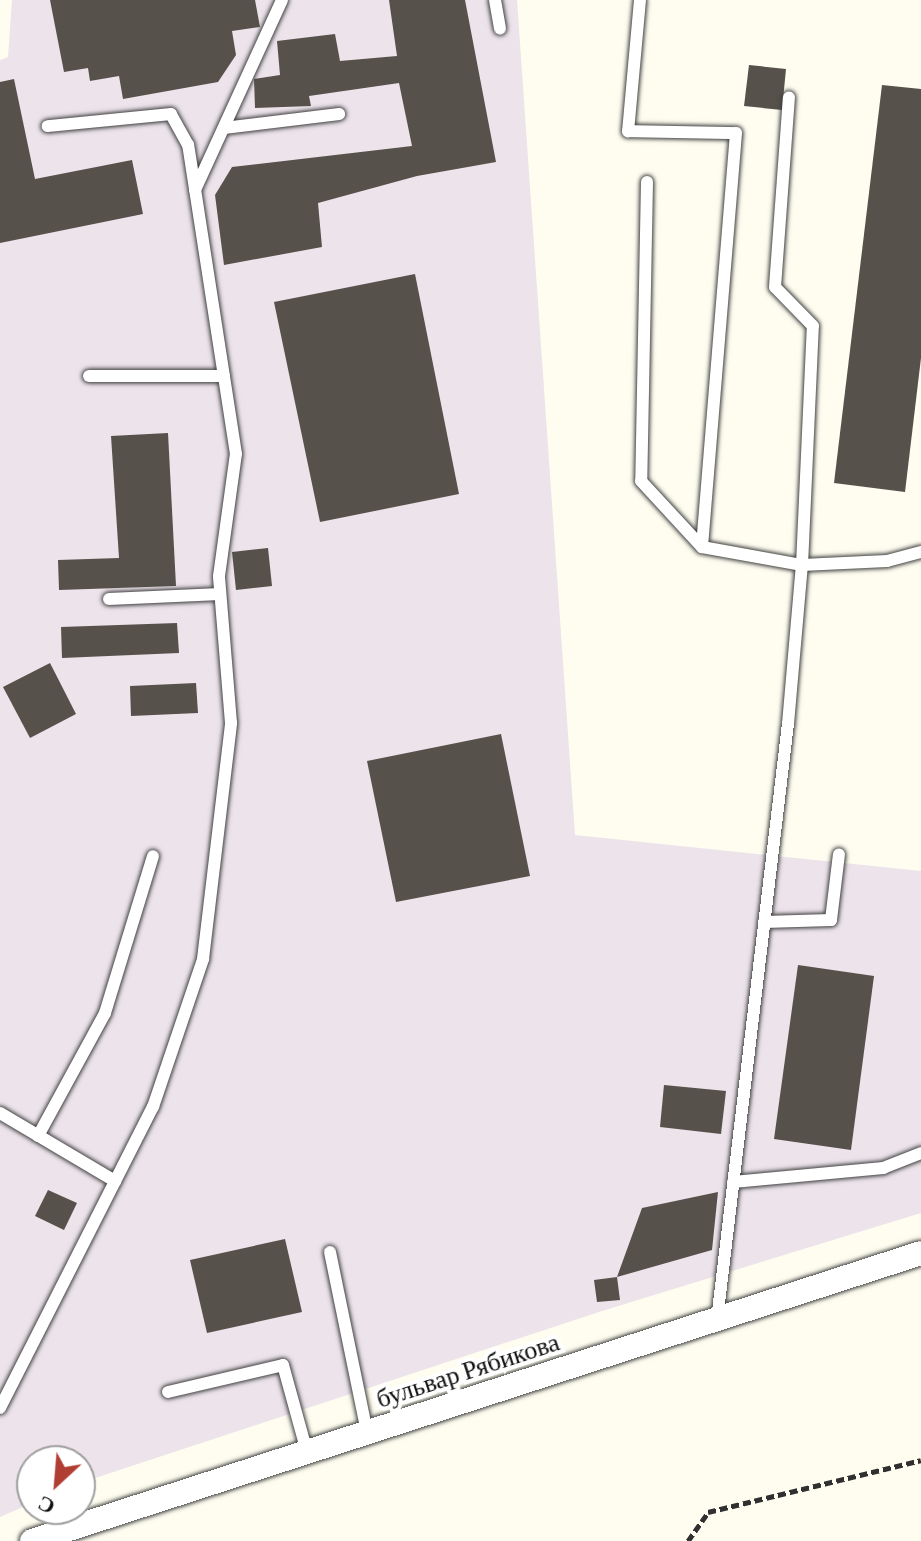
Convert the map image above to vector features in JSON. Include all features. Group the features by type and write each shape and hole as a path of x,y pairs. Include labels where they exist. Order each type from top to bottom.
{"street":[{"name":"бульвар Рябикова","path":"32,1541 921,1253"}],"lane":[{"path":"195,191 282,0"},
{"path":"495,0 500,29"},
{"path":"640,0 628,131 736,133 702,547"},
{"path":"717,1320 802,565 813,326 775,287 789,98"},
{"path":"0,1408 153,1107 203,959 231,723 220,594 236,454 188,145 171,114 48,126"},
{"path":"224,128 339,114"},
{"path":"647,182 641,481 702,547 802,565 887,561 921,552"},
{"path":"89,376 224,376"},
{"path":"109,599 220,594"},
{"path":"764,922 831,920 839,854"},
{"path":"38,1136 105,1013 153,856"},
{"path":"0,1113 115,1181"},
{"path":"733,1182 883,1168 921,1153"},
{"path":"330,1252 367,1433"},
{"path":"168,1392 283,1365 307,1452"}],"path":[{"path":"688,1541 708,1512 921,1460"}],"shaded area":[{"path":"12,0 517,0 575,835 921,871 921,1213 602,1311 96,1478 96,1445 16,1445 16,1510 0,1517 0,60 8,57"}],"building":[{"path":"50,0 255,0 260,27 232,31 236,55 218,82 123,99 119,76 90,81 88,68 64,72"},
{"path":"389,0 465,0 496,162 417,176 318,203 322,247 224,265 215,195 232,167 412,146 399,83 309,96 311,106 255,108 254,79 280,75 277,41 335,34 340,61 397,56"},
{"path":"749,65 786,69 782,110 744,106"},
{"path":"14,79 35,179 132,160 143,214 0,243 0,82"},
{"path":"882,85 921,89 921,358 905,492 834,483"},
{"path":"415,274 459,494 320,522 274,302"},
{"path":"168,433 176,586 59,590 58,560 119,558 111,436"},
{"path":"268,548 272,586 236,590 232,552"},
{"path":"177,623 179,653 62,658 61,627"},
{"path":"50,663 76,714 30,738 3,687"},
{"path":"196,683 198,713 131,716 130,686"},
{"path":"501,734 530,876 396,902 367,761"},
{"path":"798,965 874,976 851,1150 774,1139"},
{"path":"664,1085 726,1091 721,1134 660,1127"},
{"path":"48,1190 77,1203 64,1230 35,1216"},
{"path":"718,1192 712,1250 617,1277 642,1208"},
{"path":"285,1239 302,1312 207,1333 190,1260"},
{"path":"617,1277 620,1300 597,1302 594,1280"}]}
